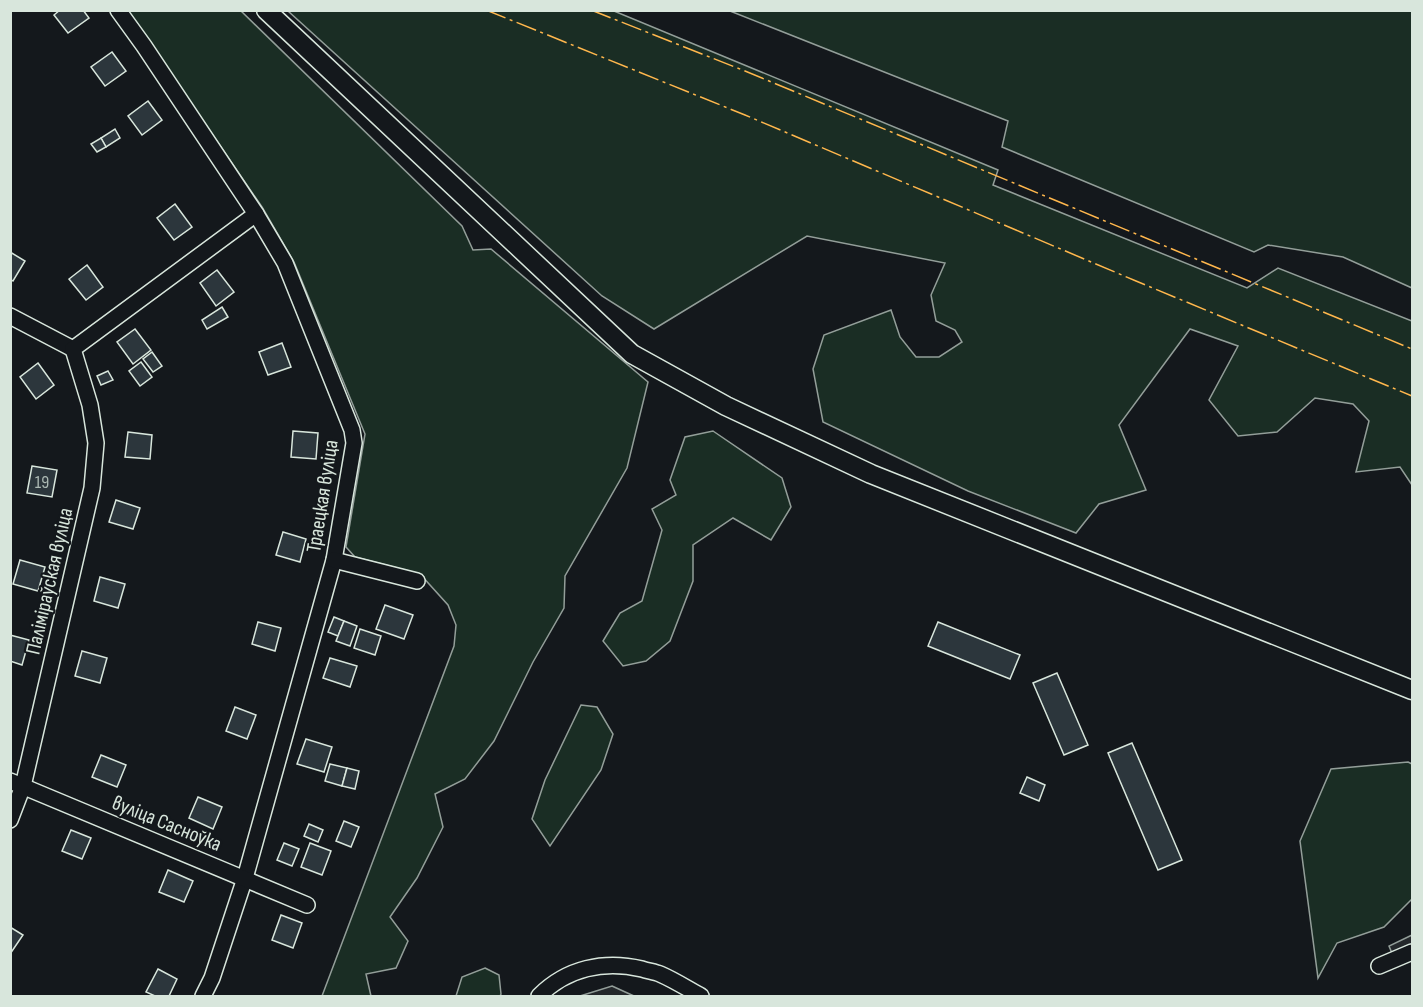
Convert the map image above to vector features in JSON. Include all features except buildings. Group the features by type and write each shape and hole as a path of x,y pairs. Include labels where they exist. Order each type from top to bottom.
{"main road":[{"path":"266,10 632,354 726,406 871,474 1413,690"}],"street":[{"name":"Траецкая вуліца","path":"118,10 256,214 285,263 352,430 354,443 334,560 244,878 204,996"},
{"path":"10,316 73,350 256,214"},
{"name":"Паліміраўская вуліца","path":"10,820 17,784 92,488 96,443 90,405 73,350"},
{"path":"334,560 417,581"},
{"name":"вуліца Сасноўка","path":"17,784 307,905"},
{"path":"1379,966 1413,952"},
{"path":"539,996 559,981 580,970 602,965 626,966 659,974 701,996"}],"green space":[{"path":"128,11 241,11 462,226 473,250 491,249 648,382 627,468 565,576 564,608 533,662 494,741 465,779 435,794 443,827 417,878 390,917 408,941 396,968 366,974 371,996 322,996 454,646 456,625 448,605 420,574 355,557 346,547 365,434 294,262 262,207"},
{"path":"288,11 614,11 998,170 993,185 1247,288 1278,268 1412,321 1412,485 1400,467 1356,472 1369,421 1353,404 1315,398 1277,432 1238,436 1209,400 1238,346 1190,329 1119,425 1146,490 1099,504 1076,533 968,491 823,422 813,369 824,335 891,310 900,337 916,357 939,357 962,342 955,330 936,321 931,295 945,263 807,236 654,329 602,296"},
{"path":"730,11 1412,11 1412,288 1343,257 1268,245 1254,252 1002,147 1008,121"},
{"path":"713,431 782,478 791,507 771,540 733,518 693,545 693,581 670,641 646,661 623,666 603,641 620,613 642,601 662,530 652,509 676,495 670,480 685,437"},
{"path":"581,705 597,707 613,734 601,770 550,846 532,819 545,780"},
{"path":"1408,762 1412,764 1412,899 1384,927 1337,943 1318,978 1300,841 1331,769"},
{"path":"485,968 499,975 500,996 456,996 462,977"}],"shaded area":[{"path":"1412,935 1412,958 1397,965 1389,946"},
{"path":"612,986 634,996 580,996"}],"power":[{"path":"486,10 745,115 1412,396"},
{"path":"591,10 745,71 1412,349"}]}
